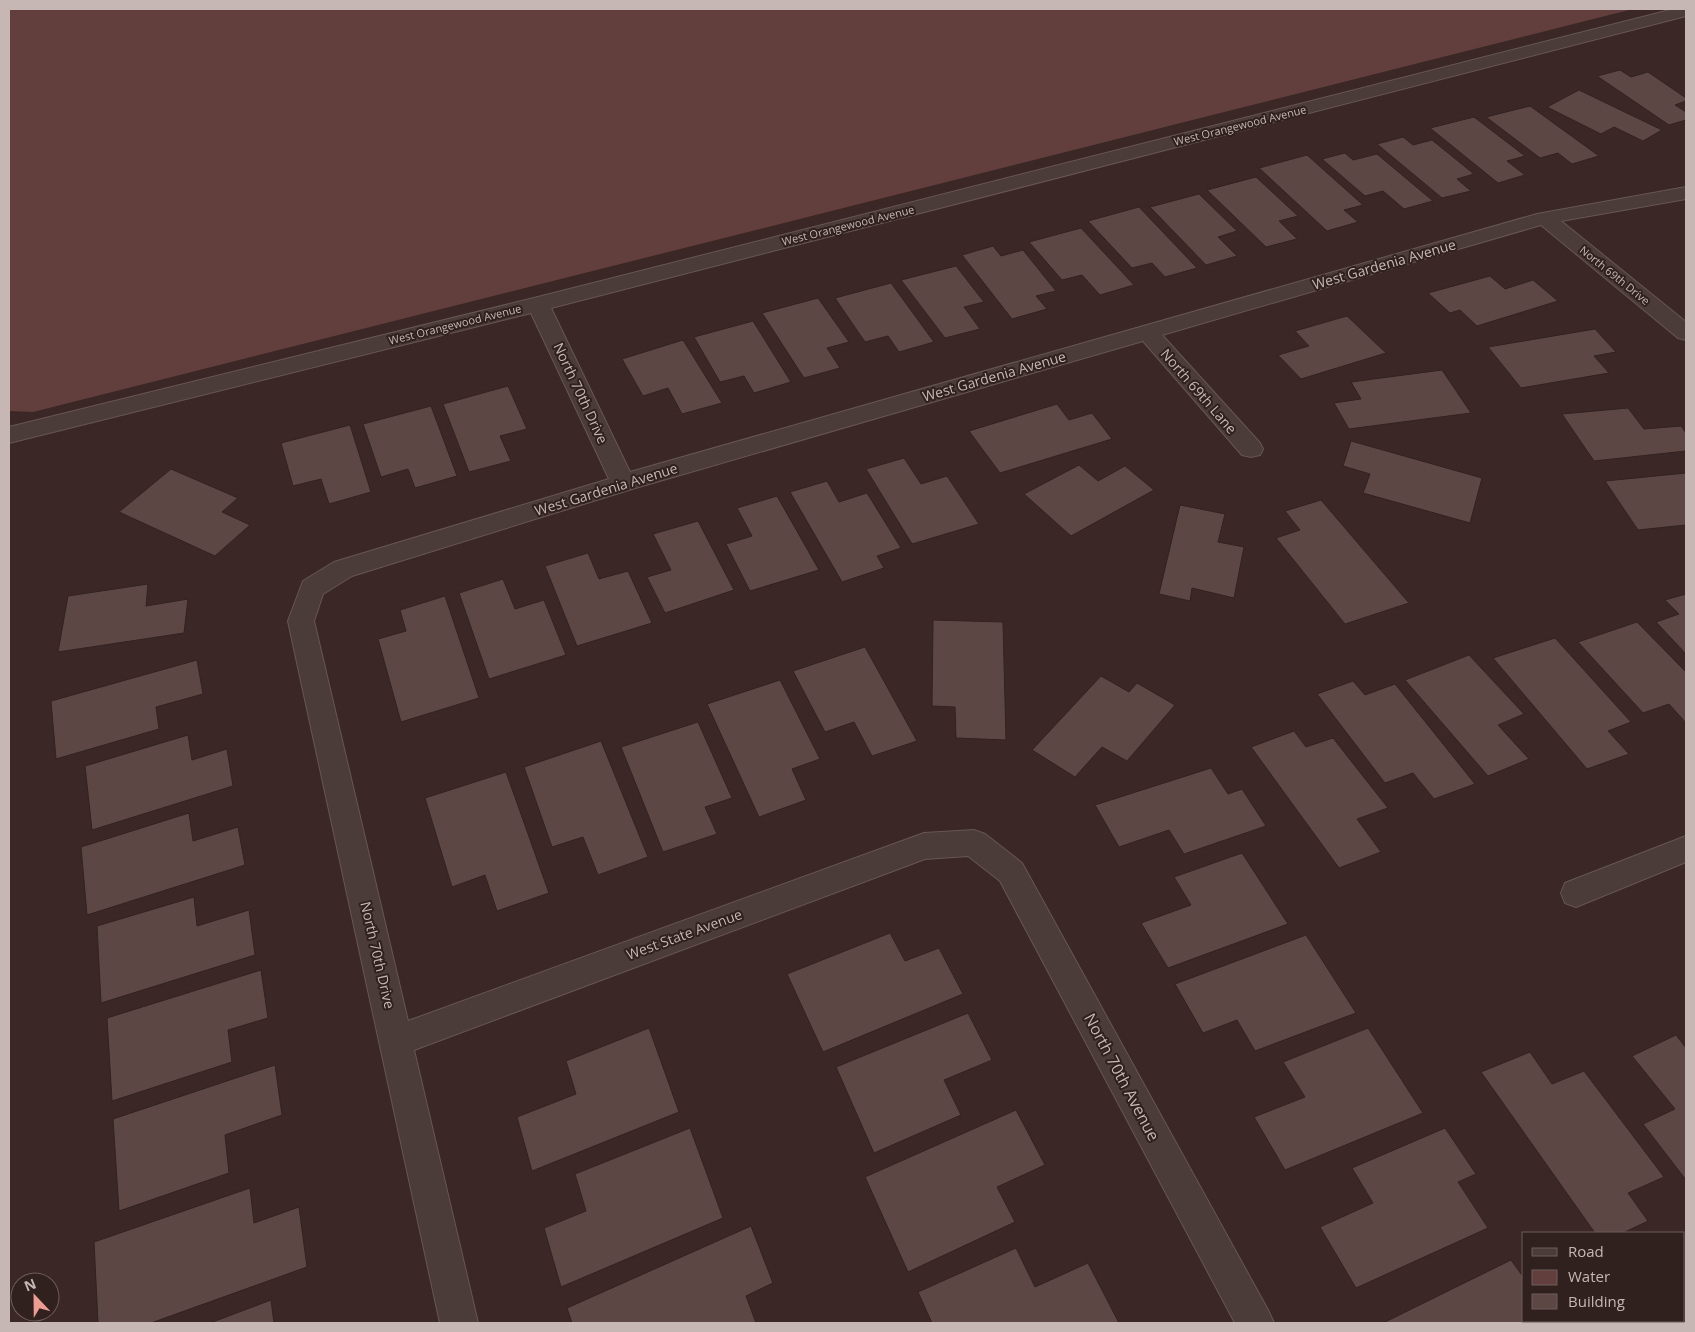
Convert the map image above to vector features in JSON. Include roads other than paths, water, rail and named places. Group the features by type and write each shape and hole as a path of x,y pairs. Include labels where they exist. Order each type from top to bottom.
{"street":[{"name":"West Orangewood Avenue","path":"9,435 538,304 1686,11"},
{"name":"West Gardenia Avenue","path":"312,588 343,569 623,483 1147,332 1544,218 1686,193"},
{"name":"North 69th Drive","path":"1544,218 1686,333"},
{"name":"North 70th Drive","path":"538,304 623,483"},
{"name":"North 69th Lane","path":"1147,332 1251,450"},
{"name":"North 70th Drive","path":"312,588 302,621 459,1323"},
{"name":"West State Avenue","path":"397,1040 924,846 974,843"},
{"name":"North 70th Avenue","path":"974,843 1011,872 1255,1323"},
{"path":"1576,893 1686,849"}],"water":[{"path":"9,9 1633,9 33,412 9,411"}]}
